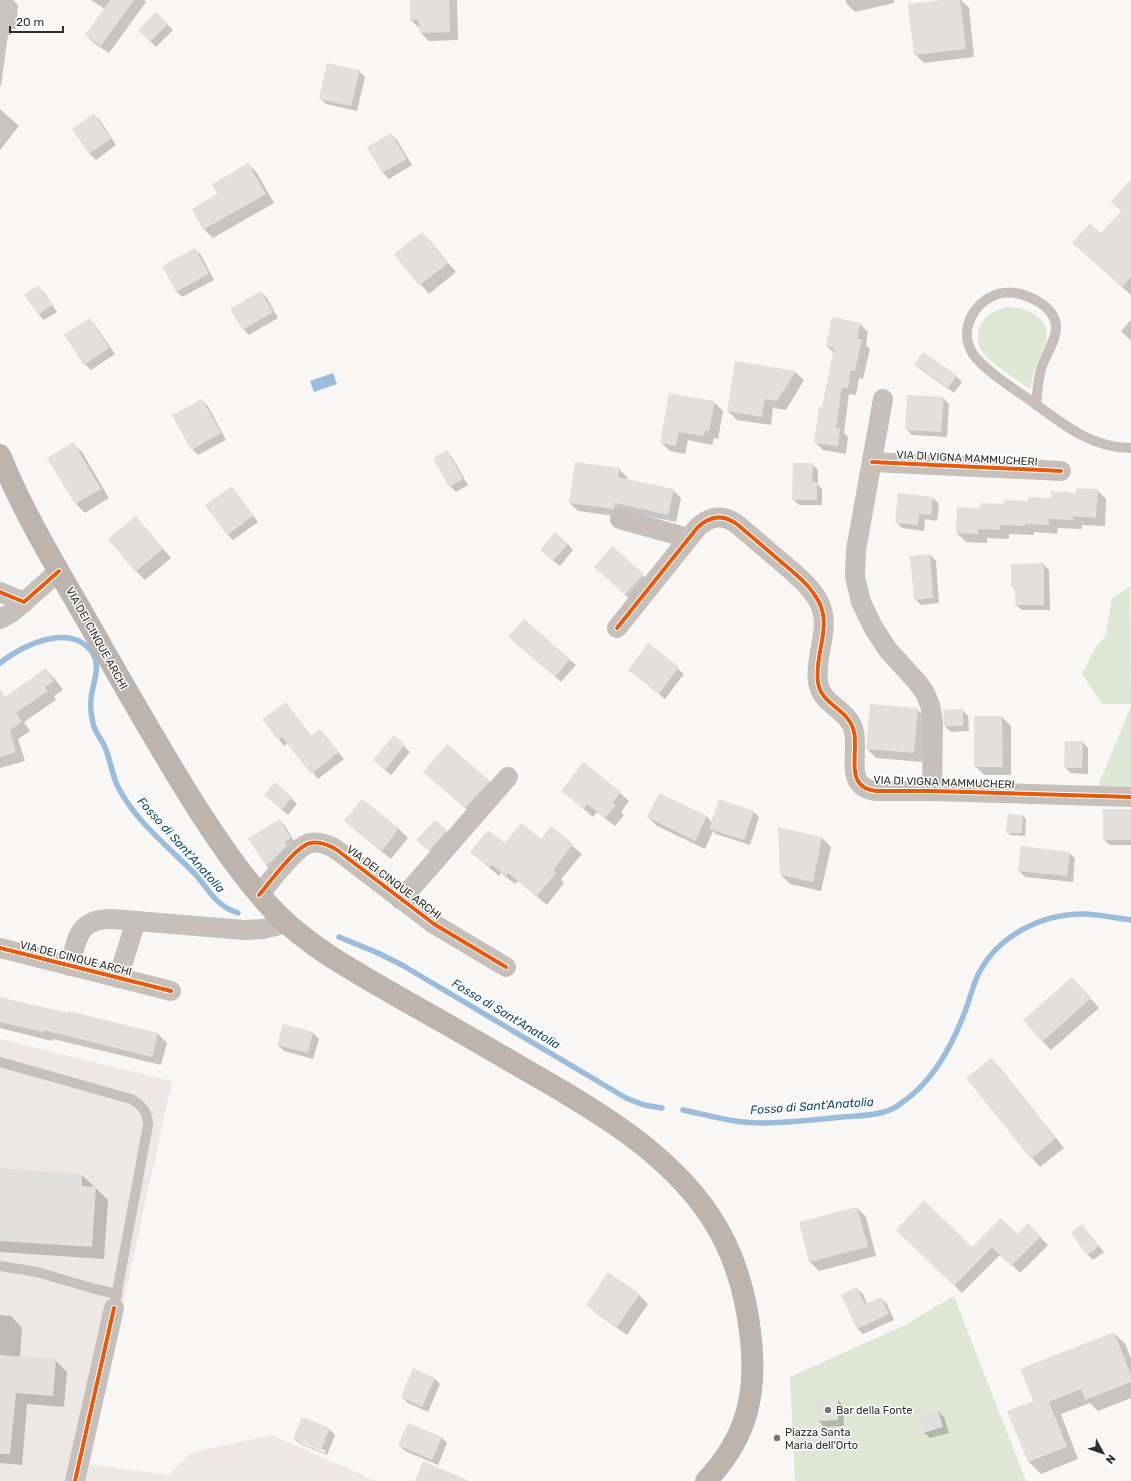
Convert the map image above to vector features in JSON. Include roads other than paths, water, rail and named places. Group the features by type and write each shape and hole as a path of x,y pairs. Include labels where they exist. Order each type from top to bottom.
{"main road":[{"name":"VIA DEI CINQUE ARCHI","path":"0,455 24,508 170,766 226,853 259,895 287,923 337,960 565,1093 601,1116 660,1161 677,1177 703,1206 722,1237 733,1260 738,1276 749,1322 753,1370 751,1396 737,1440 706,1481"}],"street":[{"name":"VIA DI VIGNA MAMMUCHERI","path":"883,399 855,555 856,585 864,610 876,632 898,662 918,683 925,693 930,705 933,722 932,791"},
{"name":"VIA DI VIGNA MAMMUCHERI","path":"872,462 1061,471"},
{"name":"VIA DI VIGNA MAMMUCHERI","path":"617,628 697,528 705,521 717,517 728,519 738,525 802,580 816,596 823,617 823,640 817,668 818,687 826,700 842,712 852,724 856,739 854,770 855,775 861,785 873,791 932,791 1131,797"},
{"path":"620,519 688,538"},
{"path":"0,619 14,611 59,571"},
{"path":"0,592 24,602"},
{"name":"VIA DEI CINQUE ARCHI","path":"401,900 508,777"},
{"name":"VIA DEI CINQUE ARCHI","path":"259,895 295,853 306,845 317,842 328,845 337,850 434,924 506,967"},
{"name":"VIA DEI CINQUE ARCHI","path":"70,966 78,935 88,925 98,920 109,919 253,931 287,923"},
{"name":"VIA DEI CINQUE ARCHI","path":"118,978 136,921"},
{"name":"VIA DEI CINQUE ARCHI","path":"0,948 171,991"},
{"path":"75,1481 116,1301"}],"lane":[{"path":"1036,405 1039,377 1055,332 1056,326 1054,319 1043,304 1028,296 1019,294 1000,294 982,303 974,312 969,322 967,330 968,345 973,354 984,366 1036,405 1067,427 1085,437 1109,446 1131,448"},
{"path":"0,1062 131,1099 141,1105 147,1115 148,1125 116,1301 95,1289 37,1272 0,1266"}],"water":[{"path":"333,373 337,384 314,392 310,381"}],"waterway":[{"name":"Fosso di Sant'Anatolia","path":"0,663 21,649 46,640 59,638 72,639 83,643 92,652 96,664 96,676 91,699 94,727 105,746 114,778 125,800 143,823 196,875 214,897 224,906 238,913"},
{"name":"Fosso di Sant'Anatolia","path":"683,1110 735,1121 755,1123 792,1122 869,1115 891,1110 911,1096 939,1064 959,1027 977,977 985,962 1008,939 1037,923 1069,915 1092,914 1131,920"},
{"name":"Fosso di Sant'Anatolia","path":"339,937 378,953 402,965 626,1098 644,1105 662,1108"}],"place":[{"name":"Bar della Fonte","path":"828,1410"},
{"name":"Piazza Santa Maria dell'Orto","path":"777,1438"}]}
